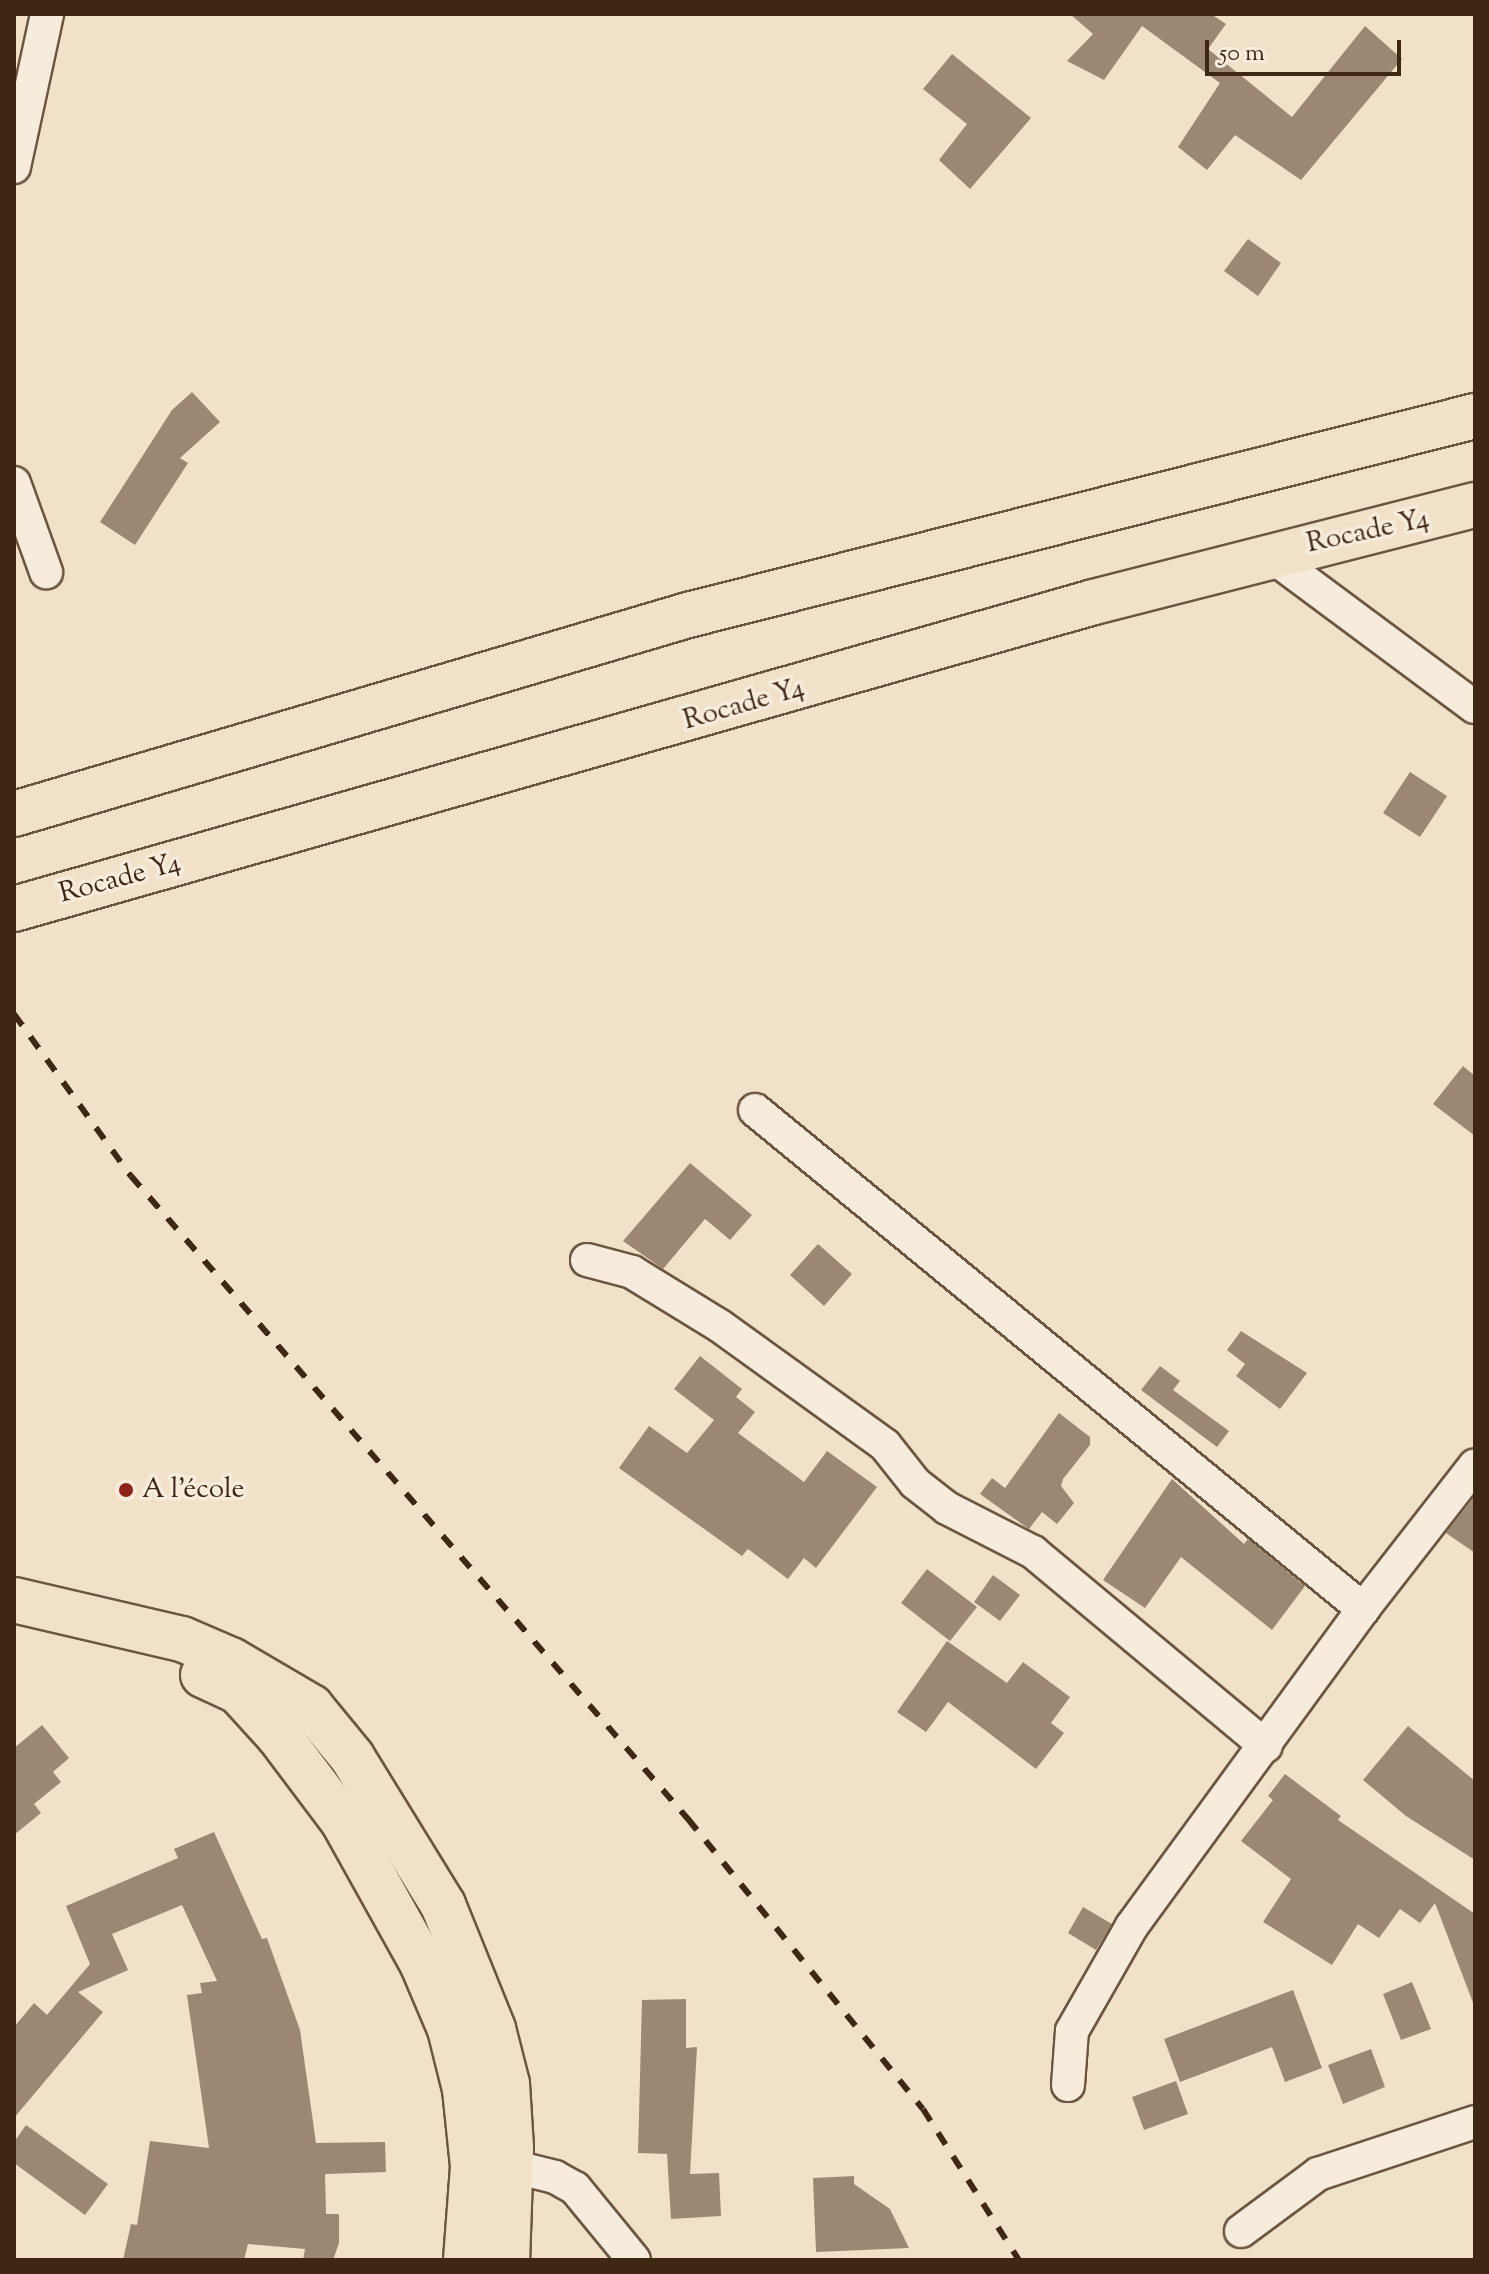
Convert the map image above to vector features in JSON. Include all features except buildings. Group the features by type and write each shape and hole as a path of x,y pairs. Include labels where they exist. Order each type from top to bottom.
{"main road":[{"path":"14,814 688,615 1475,416"},
{"name":"Rocade Y4","path":"32,904 1270,555 1475,505"},
{"path":"14,1600 182,1639 231,1660 311,1707 407,1842 472,1967 507,2084 511,2166 507,2260"},
{"path":"14,1625 129,1649 239,1692 343,1821 400,1917 450,2029 465,2089 473,2167 466,2260"}],"street":[{"path":"14,167 47,14"},
{"path":"14,483 46,572"},
{"path":"1270,555 1475,707"},
{"path":"755,1110 1363,1609"},
{"path":"587,1260 632,1272 720,1326 885,1445 915,1483 947,1508 1033,1552 1266,1746"},
{"path":"1068,2085 1072,2031 1132,1926 1363,1609 1475,1465"},
{"path":"1241,2231 1318,2174 1475,2122"},
{"path":"511,2166 555,2177 575,2188 634,2260"}],"railway":[{"path":"14,1014 131,1176 688,1819 923,2109 1019,2260"}],"place":[{"name":"A l'école","path":"126,1490"}]}
